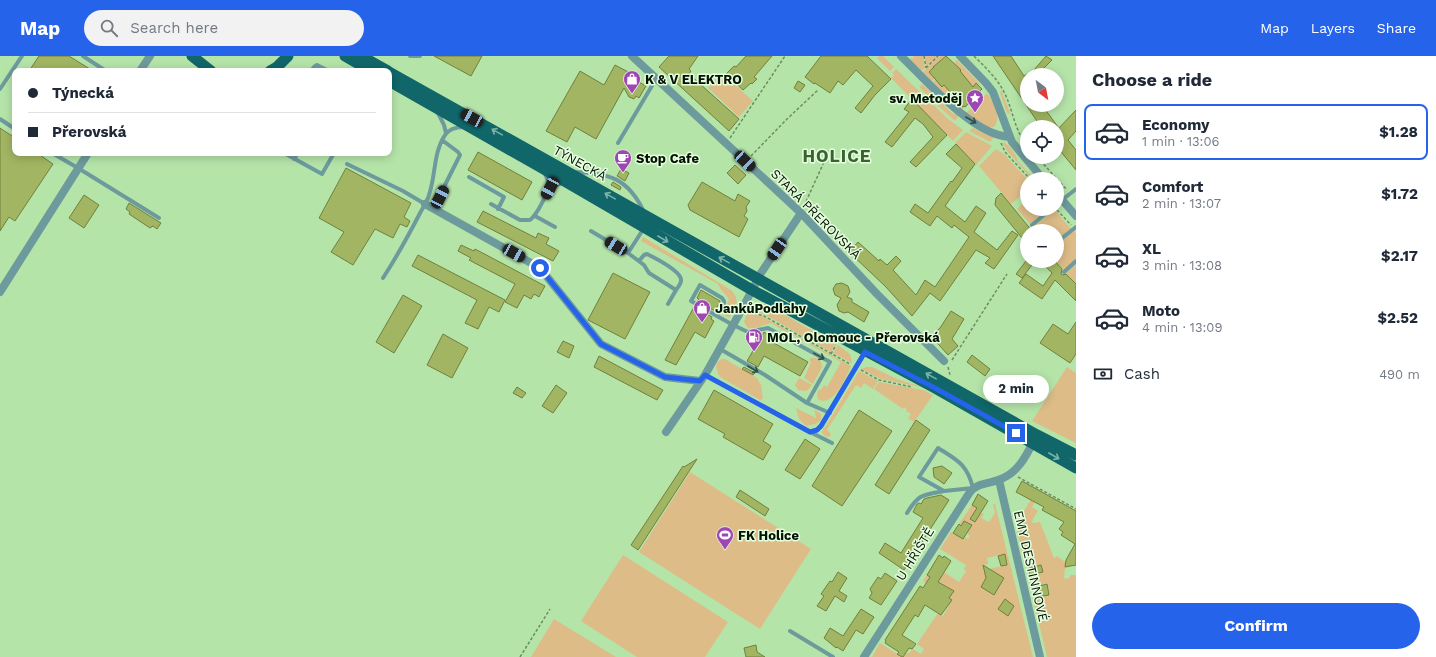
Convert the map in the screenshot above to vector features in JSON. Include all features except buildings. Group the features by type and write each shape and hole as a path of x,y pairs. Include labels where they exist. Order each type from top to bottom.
{"main road":[{"path":"192,56 206,68"},
{"path":"269,68 275,56"},
{"path":"270,68 280,56"},
{"path":"275,68 288,56"},
{"name":"TÝNECKÁ","path":"345,57 364,66"},
{"name":"TÝNECKÁ","path":"392,73 758,279 868,347"},
{"name":"TÝNECKÁ","path":"392,85 542,168 752,290 868,347"},
{"path":"868,347 935,388 1035,439 1076,455"},
{"path":"1035,439 1076,468"}],"street":[{"path":"142,68 150,56"},
{"name":"STARÁ PŘEROVSKÁ","path":"632,56 801,213 877,294 948,361"},
{"path":"901,56 961,114 995,134 1009,136"},
{"path":"960,56 986,83 994,94 1009,136 1020,153 1037,172"},
{"path":"0,292 86,156"},
{"path":"424,204 540,268 601,344 665,377 703,378"},
{"path":"1064,205 1076,216"},
{"path":"666,432 703,378 758,279 801,213"},
{"path":"974,488 979,485 999,480 1014,472 1024,459 1035,439"},
{"name":"EMY DESTINNOVÉ","path":"999,480 1040,657"},
{"name":"U HŘIŠTĚ","path":"864,657 963,501 974,488"}],"lane":[{"path":"14,68 22,56"},
{"path":"83,56 101,68"},
{"path":"410,56 420,56"},
{"path":"313,68 317,65 323,68"},
{"path":"0,89 12,71"},
{"path":"618,143 657,79"},
{"path":"434,107 444,125 446,133"},
{"path":"0,119 12,127"},
{"path":"383,278 400,252 429,196 437,152 442,140 446,133 456,128 468,126"},
{"path":"433,209 460,155 442,140"},
{"path":"58,156 159,218"},
{"path":"289,156 322,174 332,156"},
{"path":"347,164 403,191 424,204"},
{"path":"542,168 550,188"},
{"path":"568,172 604,174 612,177 624,184 633,193 646,216"},
{"path":"469,177 504,197 498,208"},
{"path":"490,204 520,220 530,220 535,216 550,188 560,184 569,184"},
{"path":"1064,197 1076,189"},
{"path":"535,216 555,227"},
{"path":"1033,224 1043,216"},
{"path":"628,253 644,228"},
{"path":"1064,237 1075,228"},
{"path":"591,232 628,253 644,265 649,273 676,290"},
{"path":"639,261 644,255 647,254 667,265 679,275 681,279 680,284 668,304"},
{"path":"1064,272 1076,260"},
{"path":"717,316 724,304 724,301 722,298 700,285 691,301 733,326 748,332 768,328 830,362 807,403"},
{"path":"810,432 817,430 830,413 868,347"},
{"path":"720,349 765,375 807,403 830,413"},
{"path":"703,378 832,443"},
{"path":"907,513 914,501 925,494 974,488 961,463 938,448 919,477 944,491"},
{"path":"790,631 833,657"}],"path":[{"path":"726,144 785,56"},
{"path":"924,56 926,68 938,56"},
{"path":"974,56 994,77 1002,88 1020,134"},
{"path":"755,152 786,118 818,90"},
{"path":"801,213 829,151"},
{"path":"1005,152 1024,172"},
{"path":"1043,164 1051,172"},
{"path":"1064,216 1075,228"},
{"path":"951,378 948,361 1007,274"},
{"path":"748,312 764,316 851,365"},
{"path":"831,354 836,344"},
{"path":"1014,472 1018,477 1076,509"},
{"path":"520,657 550,609"}],"shaded area":[{"path":"879,56 883,56 894,67 890,71 877,58"},
{"path":"913,56 923,56 925,68 921,72 908,59 914,58"},
{"path":"925,56 938,56 926,67"},
{"path":"939,56 946,56 933,66 934,67 929,72 935,78 931,82 922,73"},
{"path":"957,60 980,84 976,84 973,87 958,72 961,70 954,63"},
{"path":"896,69 947,118 963,130 953,141 891,78 894,75 892,73"},
{"path":"722,73 753,101 739,117 708,88"},
{"path":"936,79 942,87 945,84 948,90 965,107 961,111 932,83"},
{"path":"922,84 938,99 935,103 919,87"},
{"path":"1001,90 1010,113 1009,114 1007,113 1000,93"},
{"path":"987,93 992,100 997,114 994,127 988,127 965,114"},
{"path":"941,102 953,114 956,113 959,115 955,121 937,105"},
{"path":"973,128 987,135 991,134 994,137 990,142 969,131"},
{"path":"966,132 992,146 976,165 955,143"},
{"path":"1002,142 1007,144 1012,149 1020,164 1028,172 1026,172 1007,151"},
{"path":"996,149 1004,154 1021,172 1020,197 1011,204 979,166"},
{"path":"1023,216 1040,216 1030,224"},
{"path":"1046,216 1060,216 1071,229 1064,234 1064,224 1037,224"},
{"path":"1074,231 1076,233 1076,259 1064,271 1062,268 1064,268 1064,239"},
{"path":"643,237 731,290 737,301 734,311 729,318 722,314 729,300 718,284 641,241"},
{"path":"1076,263 1076,284 1066,273"},
{"path":"760,303 767,305 836,344 831,352 762,313 749,310 752,306"},
{"path":"747,313 762,316 790,332 790,334 771,323 752,329 748,328 744,322"},
{"path":"792,333 851,366 834,396 828,400 823,401 818,399 817,394 819,389 821,390 824,385 827,387 841,362 791,334"},
{"path":"838,345 850,354 852,363 833,353"},
{"path":"811,358 816,358 819,360 822,367 813,384 804,378 811,362 809,360"},
{"path":"722,359 725,359 757,378 761,385 763,399 760,400 720,377 716,365"},
{"path":"872,367 897,379 925,388 881,379 861,369"},
{"path":"1067,367 1076,373 1076,443 1032,421"},
{"path":"859,371 878,381 873,389 864,383 861,388 856,385 827,430 831,434 829,437 825,436 822,433 823,429"},
{"path":"799,378 812,385 808,390 798,390 795,385"},
{"path":"879,382 923,390 933,395 914,422 908,418 911,414 906,411 907,409 904,407 903,409 874,389"},
{"path":"796,408 816,418 814,409 821,414 821,420 815,424 806,426 799,419"},
{"name":"FK Holice","path":"690,472 811,549 760,629 639,552"},
{"path":"1037,489 1043,492 1041,496 1039,495 1032,507 1038,511 1032,523 1040,522 1054,558 1057,556 1065,562 1066,560 1064,578 1068,579 1071,575 1076,575 1076,657 1047,657 1033,599 1050,595 1047,583 1031,588 1028,576 1043,572 1041,565 1029,568 1026,566 1013,514 1024,511"},
{"path":"993,504 995,504 1033,657 903,657 906,653 909,653 913,649 921,654 924,649 917,644 938,613 943,616 952,600 923,581 927,575 932,578 939,587 941,583 938,581 944,572 959,582 966,571 964,569 966,565 940,549 951,532 963,539 964,537 968,539 970,536 967,533 972,525 965,521 961,526 959,524 972,505 977,508 976,510 984,514 981,518 989,522 995,513","holes":["1005,554 1007,565 984,570 983,565 988,564 987,558"]},
{"path":"623,555 728,622 705,657 637,657 581,621"},
{"path":"554,619 616,657 531,657"},
{"path":"880,643 902,657 872,657"}],"place":[{"name":"K & V ELEKTRO","path":"632,94"},
{"name":"sv. Metoděj","path":"975,113"},
{"name":"Stop Cafe","path":"623,173"},
{"name":"JankůPodlahy","path":"702,323"},
{"name":"MOL, Olomouc - Přerovská","path":"754,352"},
{"name":"FK Holice","path":"725,550"}],"district":[{"name":"HOLICE","path":"837,156"}],"route":[{"path":"540,268 601,344 665,377 700,381 705,375 810,432 817,430 830,413 865,352 935,388 1016,433"}]}
